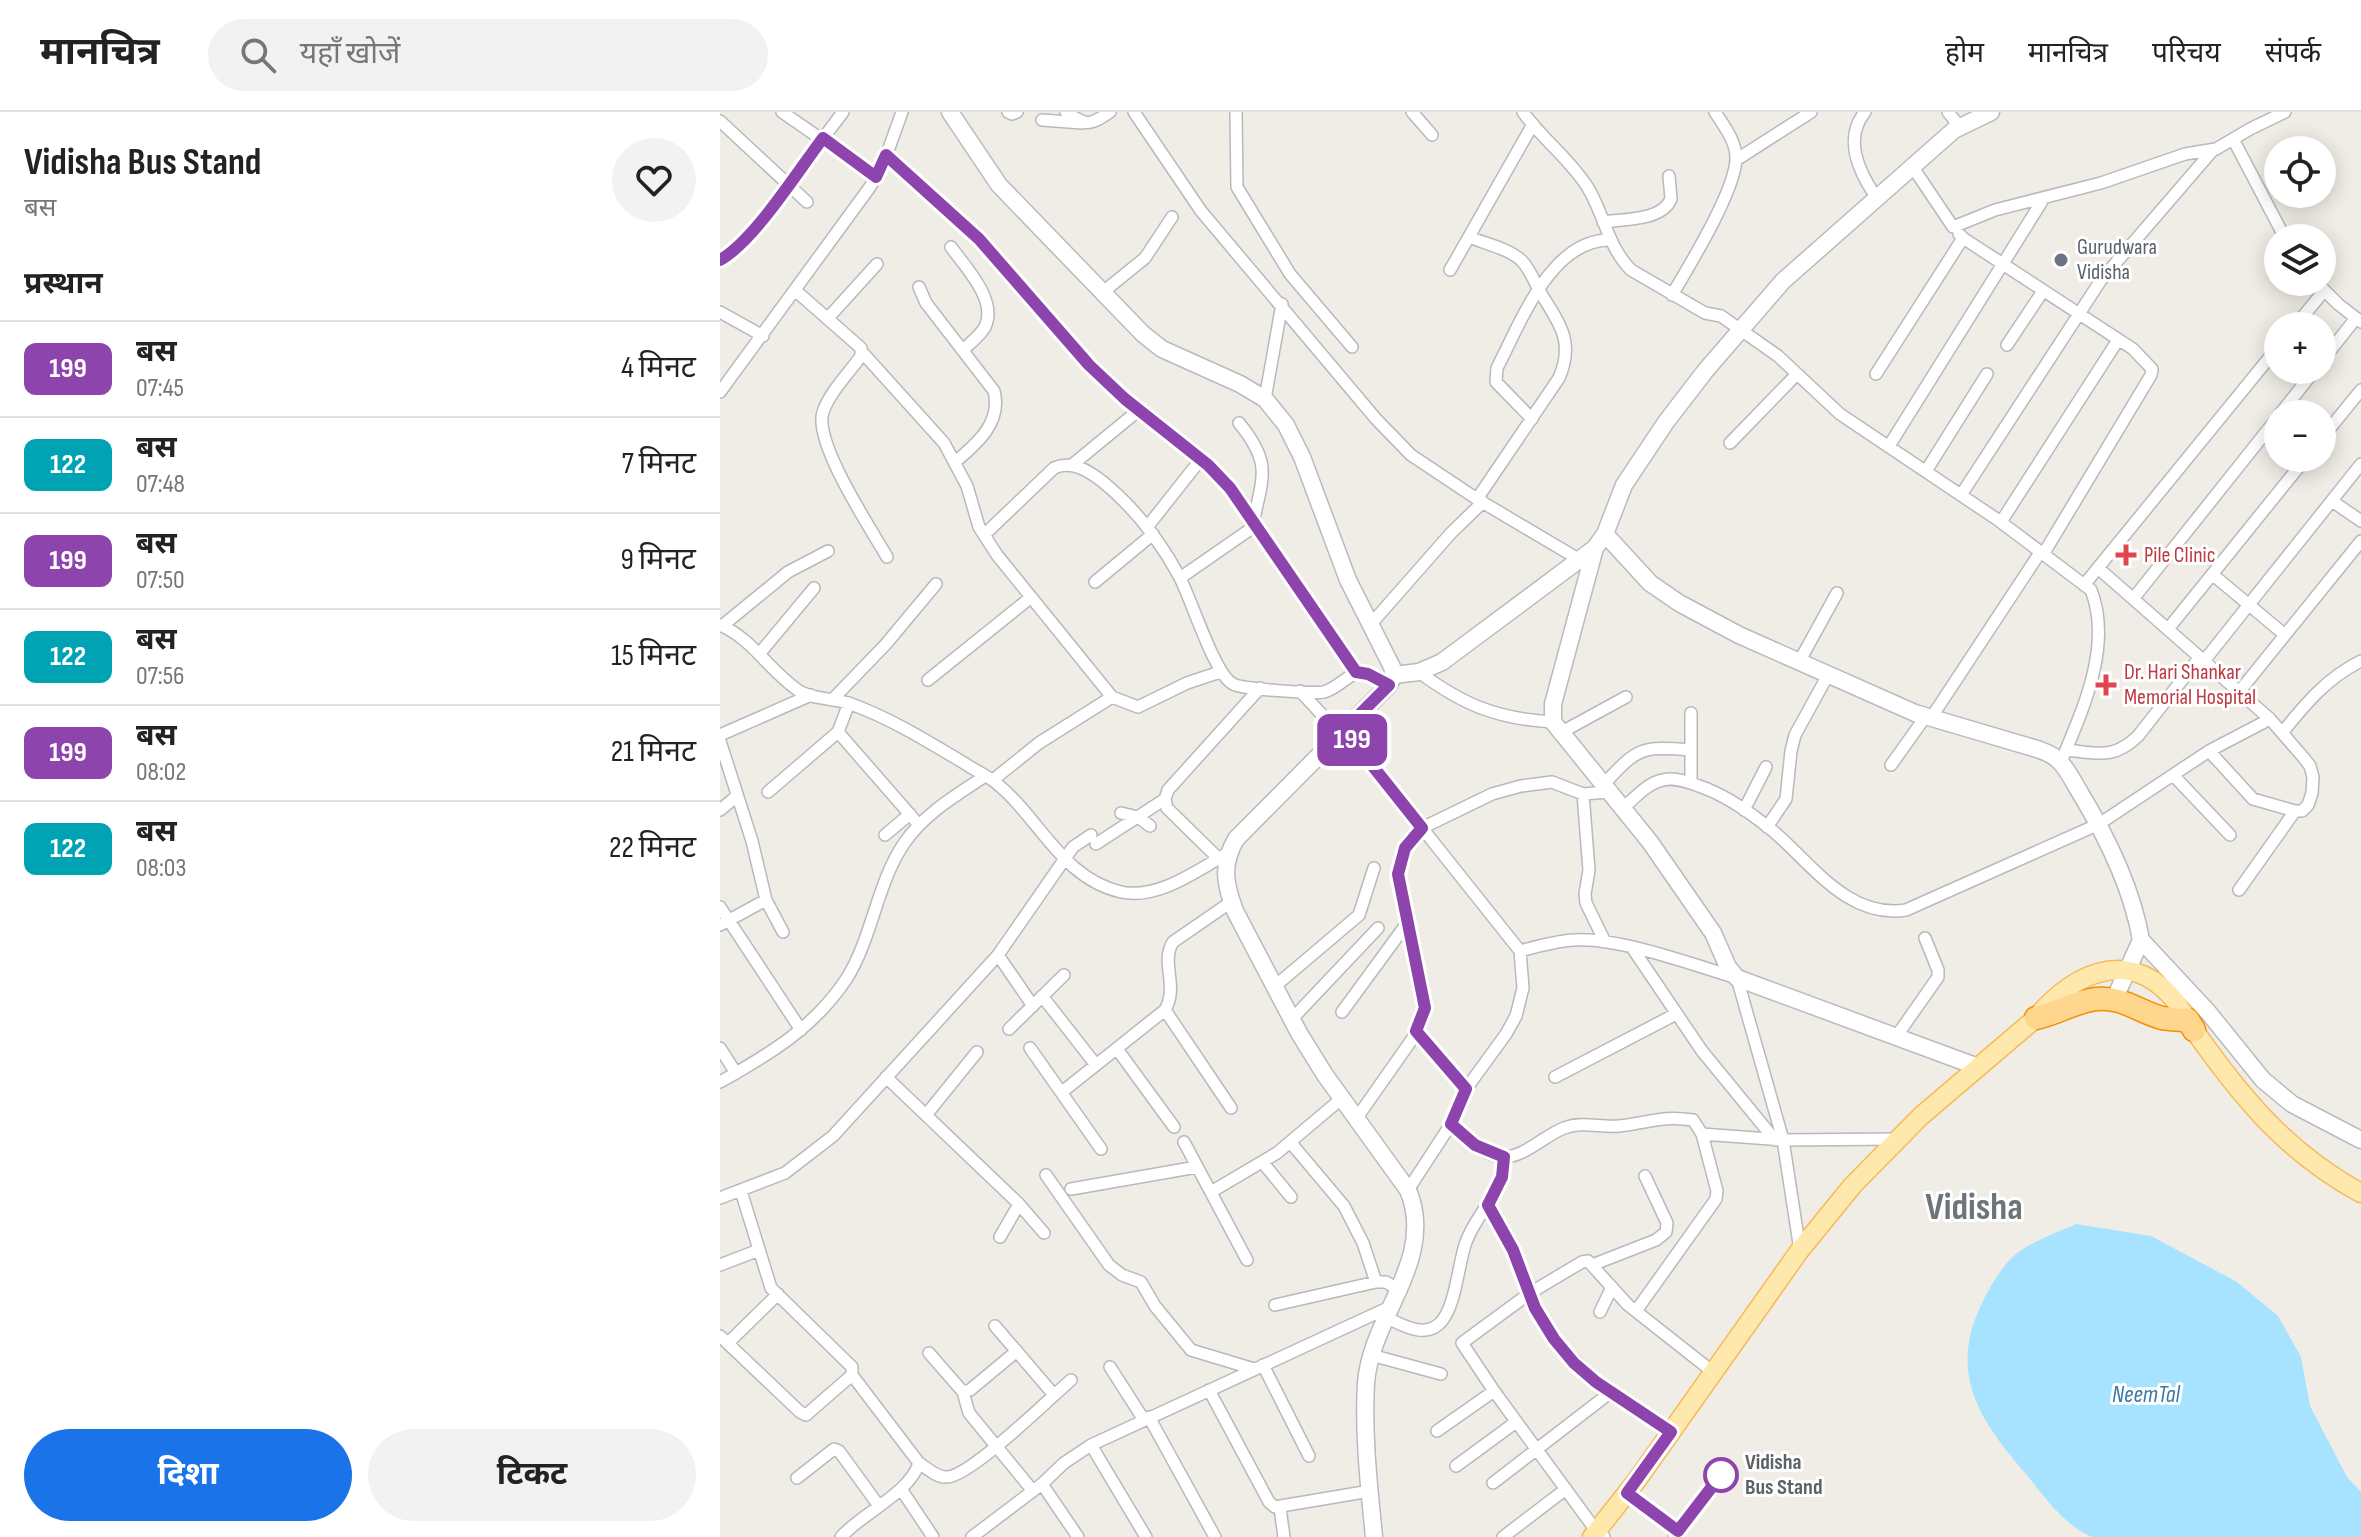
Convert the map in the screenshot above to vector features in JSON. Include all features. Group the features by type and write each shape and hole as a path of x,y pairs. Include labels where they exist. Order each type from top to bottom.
{"highway":[{"path":"2036,1018 2093,999 2114,1000 2191,1025"}],"main road":[{"path":"1597,1535 1800,1250 1853,1185 1897,1139 2074,982 2110,970 2127,971 2157,984 2171,995 2253,1109 2307,1158 2361,1193"}],"street":[{"path":"720,257 740,247 843,112"},
{"path":"720,392 876,177 902,112"},
{"path":"828,551 788,572 721,626 739,633 801,692 849,703 912,731 989,778 1014,799 1069,865 1099,885 1124,892 1155,889 1223,856 1391,680 1392,667 1348,580 1302,457 1286,425 1265,399 1240,384 1162,349 1143,334 999,185 950,112"},
{"path":"1008,112 1017,112"},
{"path":"1066,112 1083,123"},
{"path":"1042,120 1091,124 1110,112"},
{"path":"1134,112 1201,211 1376,419 1411,455 1480,501 1580,560"},
{"path":"1236,112 1237,187 1290,274 1352,347"},
{"path":"1412,112 1432,135"},
{"path":"1523,112 1588,188 1610,240 1621,260 1631,270 1705,313 1721,316 1778,356 1840,414 2001,522 2091,590 2098,608 2098,630 2088,694 2064,756 2099,824 2134,908 2141,940 2208,1012 2263,1080 2292,1104 2361,1140"},
{"path":"1672,295 1704,241 1736,160 1728,132 1715,112"},
{"path":"1736,160 1811,112"},
{"path":"1865,112 1857,125 1856,160 1876,197"},
{"path":"1948,112 1960,127"},
{"path":"1800,1250 1779,1140 1737,978 1728,967 1713,933 1623,808 1556,728 1553,704 1600,541 1633,471 1666,422 1783,281 1960,127 1991,112"},
{"path":"1961,495 2121,254 2213,150 2285,112"},
{"path":"787,114 876,177"},
{"path":"720,121 807,202"},
{"path":"1450,270 1533,124"},
{"path":"2233,139 2278,224"},
{"path":"1953,227 1995,210 2185,154 2213,150"},
{"path":"886,155 979,239 1089,365 1201,459 1230,488 1356,672"},
{"path":"1891,765 1928,717 2042,552 2152,369 2148,362 2118,340 1963,238 1912,166"},
{"path":"1603,222 1663,210 1671,199 1669,176"},
{"path":"1889,446 2044,198"},
{"path":"1103,292 1145,258 1172,217"},
{"path":"1371,624 1480,501 1559,378 1566,362 1561,326 1531,272 1519,259 1469,237"},
{"path":"1876,374 1963,238"},
{"path":"1532,419 1496,382 1495,376 1538,288 1562,260 1584,245 1610,240"},
{"path":"951,247 983,293 987,308 985,327 963,350"},
{"path":"828,318 877,264"},
{"path":"919,287 926,303 994,391 998,406 992,423 955,462"},
{"path":"796,291 861,348 944,443 967,486 984,535 1030,598 1112,697 1138,707 1187,683 1220,672"},
{"path":"2007,345 2043,291"},
{"path":"2331,296 2359,320 2336,345"},
{"path":"1265,399 1282,304"},
{"path":"720,312 763,336"},
{"path":"2001,522 2118,340"},
{"path":"862,352 824,408 822,426 828,452 887,557"},
{"path":"2084,585 2264,364"},
{"path":"1730,443 1797,374"},
{"path":"1926,471 1987,374"},
{"path":"2291,400 2304,384"},
{"path":"2336,421 2361,390"},
{"path":"1072,465 1139,410"},
{"path":"1180,578 1254,525 1263,465 1253,440 1239,423"},
{"path":"2133,599 2264,434"},
{"path":"1095,582 1151,530 1201,459"},
{"path":"1600,541 1679,603 1739,635 1928,717 2064,756 2116,753 2138,736 2249,605 2361,464"},
{"path":"984,535 1054,468 1072,465 1094,475 1130,503 1151,530 1180,578 1220,672 1233,684 1324,692 1356,672 1391,680 1442,662 1580,560 1600,541"},
{"path":"2168,629 2295,472"},
{"path":"2332,501 2361,521"},
{"path":"2239,692 2361,541"},
{"path":"2098,568 2270,719 2310,766 2313,777 2308,805 2302,811 2295,811 2253,799 2209,751"},
{"path":"2212,574 2285,635"},
{"path":"832,700 886,644 936,584"},
{"path":"760,653 814,588"},
{"path":"1799,662 1837,593"},
{"path":"928,680 1030,598"},
{"path":"2282,733 2322,685 2338,672 2361,661"},
{"path":"1419,672 1466,703 1494,714 1556,728 1626,697"},
{"path":"1767,827 1786,799 1795,735 1828,675"},
{"path":"1260,688 1168,790 1165,799 1167,808 1223,856 1231,902 1274,987 1341,1099 1408,1190 1415,1207 1415,1238 1399,1290 1371,1355 1366,1383 1374,1537"},
{"path":"1300,691 1342,732 1520,951 1523,988 1516,1016 1466,1089 1451,1124 1408,1190"},
{"path":"720,735 811,695"},
{"path":"720,1082 786,1044 819,1015 848,976 869,931 893,863 919,825 1112,697"},
{"path":"768,792 838,732 849,703"},
{"path":"1691,713 1691,783"},
{"path":"1623,808 1651,784 1665,779 1713,790 1767,827 1823,880 1874,910 1889,913 1906,910 2099,824 2209,751 2270,719"},
{"path":"838,732 919,825"},
{"path":"720,741 752,841 766,900 783,932"},
{"path":"1356,1119 1416,1031 1425,1008 1398,874 1405,848 1422,828 1492,794 1521,786 1552,782 1583,794 1606,788 1630,756 1643,749 1691,750"},
{"path":"1744,810 1766,767"},
{"path":"2173,775 2230,835"},
{"path":"1583,794 1589,856 1586,903 1605,942"},
{"path":"720,810 737,796"},
{"path":"720,1198 785,1173 820,1148 998,955 1069,865 1073,847 1138,817 1165,799"},
{"path":"2239,890 2295,811"},
{"path":"1121,813 1138,817 1150,826"},
{"path":"885,835 910,814"},
{"path":"1274,987 1359,915 1374,868"},
{"path":"724,922 766,900"},
{"path":"1062,1092 1165,1010 1171,1000 1169,949 1173,942 1231,902"},
{"path":"720,907 724,922 801,1030"},
{"path":"1342,1012 1408,922"},
{"path":"1292,1019 1378,928"},
{"path":"1896,1037 1938,977 1925,938"},
{"path":"1520,951 1577,940 1605,942 1633,949 1737,978 1978,1067"},
{"path":"2114,1000 2141,940"},
{"path":"1633,949 1702,1051 1779,1140"},
{"path":"998,955 1033,1006"},
{"path":"2144,1010 2165,966"},
{"path":"1009,1029 1064,975"},
{"path":"1042,996 1096,1065"},
{"path":"1165,1010 1231,1108"},
{"path":"1555,1077 1676,1014"},
{"path":"1416,1031 1466,1089"},
{"path":"720,1048 736,1073"},
{"path":"1030,1048 1101,1149"},
{"path":"1117,1049 1174,1127"},
{"path":"926,1115 977,1052"},
{"path":"886,1077 1019,1204 1044,1233"},
{"path":"1211,1192 1263,1163 1291,1143 1341,1099"},
{"path":"1451,1124 1475,1145 1504,1157 1521,1152 1562,1128 1573,1125 1618,1126 1667,1117 1693,1120 1702,1134 1717,1191 1716,1199 1636,1311"},
{"path":"1702,1134 1779,1140 1897,1139"},
{"path":"1184,1142 1247,1260"},
{"path":"1291,1143 1344,1206 1363,1243 1376,1282"},
{"path":"1390,1312 1417,1331 1437,1326 1446,1315 1466,1241 1502,1177 1504,1157"},
{"path":"1263,1163 1291,1197"},
{"path":"1071,1189 1197,1167"},
{"path":"1046,1175 1109,1265 1122,1275 1141,1282 1183,1344 1198,1354 1259,1367 1309,1456"},
{"path":"1592,1265 1656,1240 1666,1232 1667,1223 1645,1176"},
{"path":"741,1191 771,1288 852,1367 852,1375 919,1463 938,1475 947,1478 995,1448 1071,1380"},
{"path":"1000,1237 1019,1204"},
{"path":"1488,1205 1513,1250 1542,1322 1554,1339 1574,1363 1671,1432"},
{"path":"720,1265 759,1250"},
{"path":"1597,1535 1462,1343 1530,1293 1588,1261 1636,1311 1713,1372"},
{"path":"1275,1305 1376,1282 1386,1282 1399,1290"},
{"path":"1600,1312 1612,1287"},
{"path":"778,1294 724,1340 806,1415 852,1375"},
{"path":"972,1537 1091,1445 1259,1367 1390,1312"},
{"path":"995,1326 1054,1395"},
{"path":"963,1392 970,1390 1017,1351"},
{"path":"929,1353 963,1392 969,1413 995,1448 1037,1488 1078,1537"},
{"path":"1371,1355 1441,1374"},
{"path":"1110,1367 1147,1419 1215,1537"},
{"path":"1209,1390 1269,1502 1280,1508 1370,1491"},
{"path":"1437,1431 1494,1391"},
{"path":"1493,1483 1611,1392"},
{"path":"1456,1466 1516,1422"},
{"path":"1091,1445 1146,1537"},
{"path":"797,1478 834,1449 839,1451 879,1506"},
{"path":"841,1537 901,1489 919,1463"},
{"path":"1627,1493 1676,1534 1721,1475"},
{"path":"901,1489 933,1537"},
{"path":"1503,1537 1566,1489"},
{"path":"1280,1508 1284,1537"}],"water":[{"name":"NeemTal","path":"2076,1224 2151,1236 2237,1282 2278,1316 2301,1357 2310,1406 2347,1477 2361,1492 2361,1537 2092,1537 2073,1526 2056,1510 1981,1413 1968,1371 1968,1349 1973,1325 1984,1299 2007,1263 2029,1245"}],"bus line":[{"name":"199","path":"720,260 749,237 823,138 876,177 886,155 979,239 1089,365 1125,399 1208,465 1230,488 1356,672 1361,671 1389,685 1344,730 1422,828 1405,848 1398,874 1425,1008 1416,1031 1466,1089 1451,1124 1475,1145 1504,1157 1502,1177 1488,1205 1513,1250 1542,1322 1574,1363 1596,1382 1671,1432 1627,1493 1678,1531 1721,1475"}],"place":[{"name":"Gurudwara Vidisha","path":"2061,260"},
{"name":"Pile Clinic","path":"2126,555"},
{"name":"Dr. Hari Shankar Memorial Hospital","path":"2106,685"},
{"name":"Vidisha Bus Stand","path":"1721,1475"}],"district":[{"name":"Vidisha","path":"1974,1207"}]}
